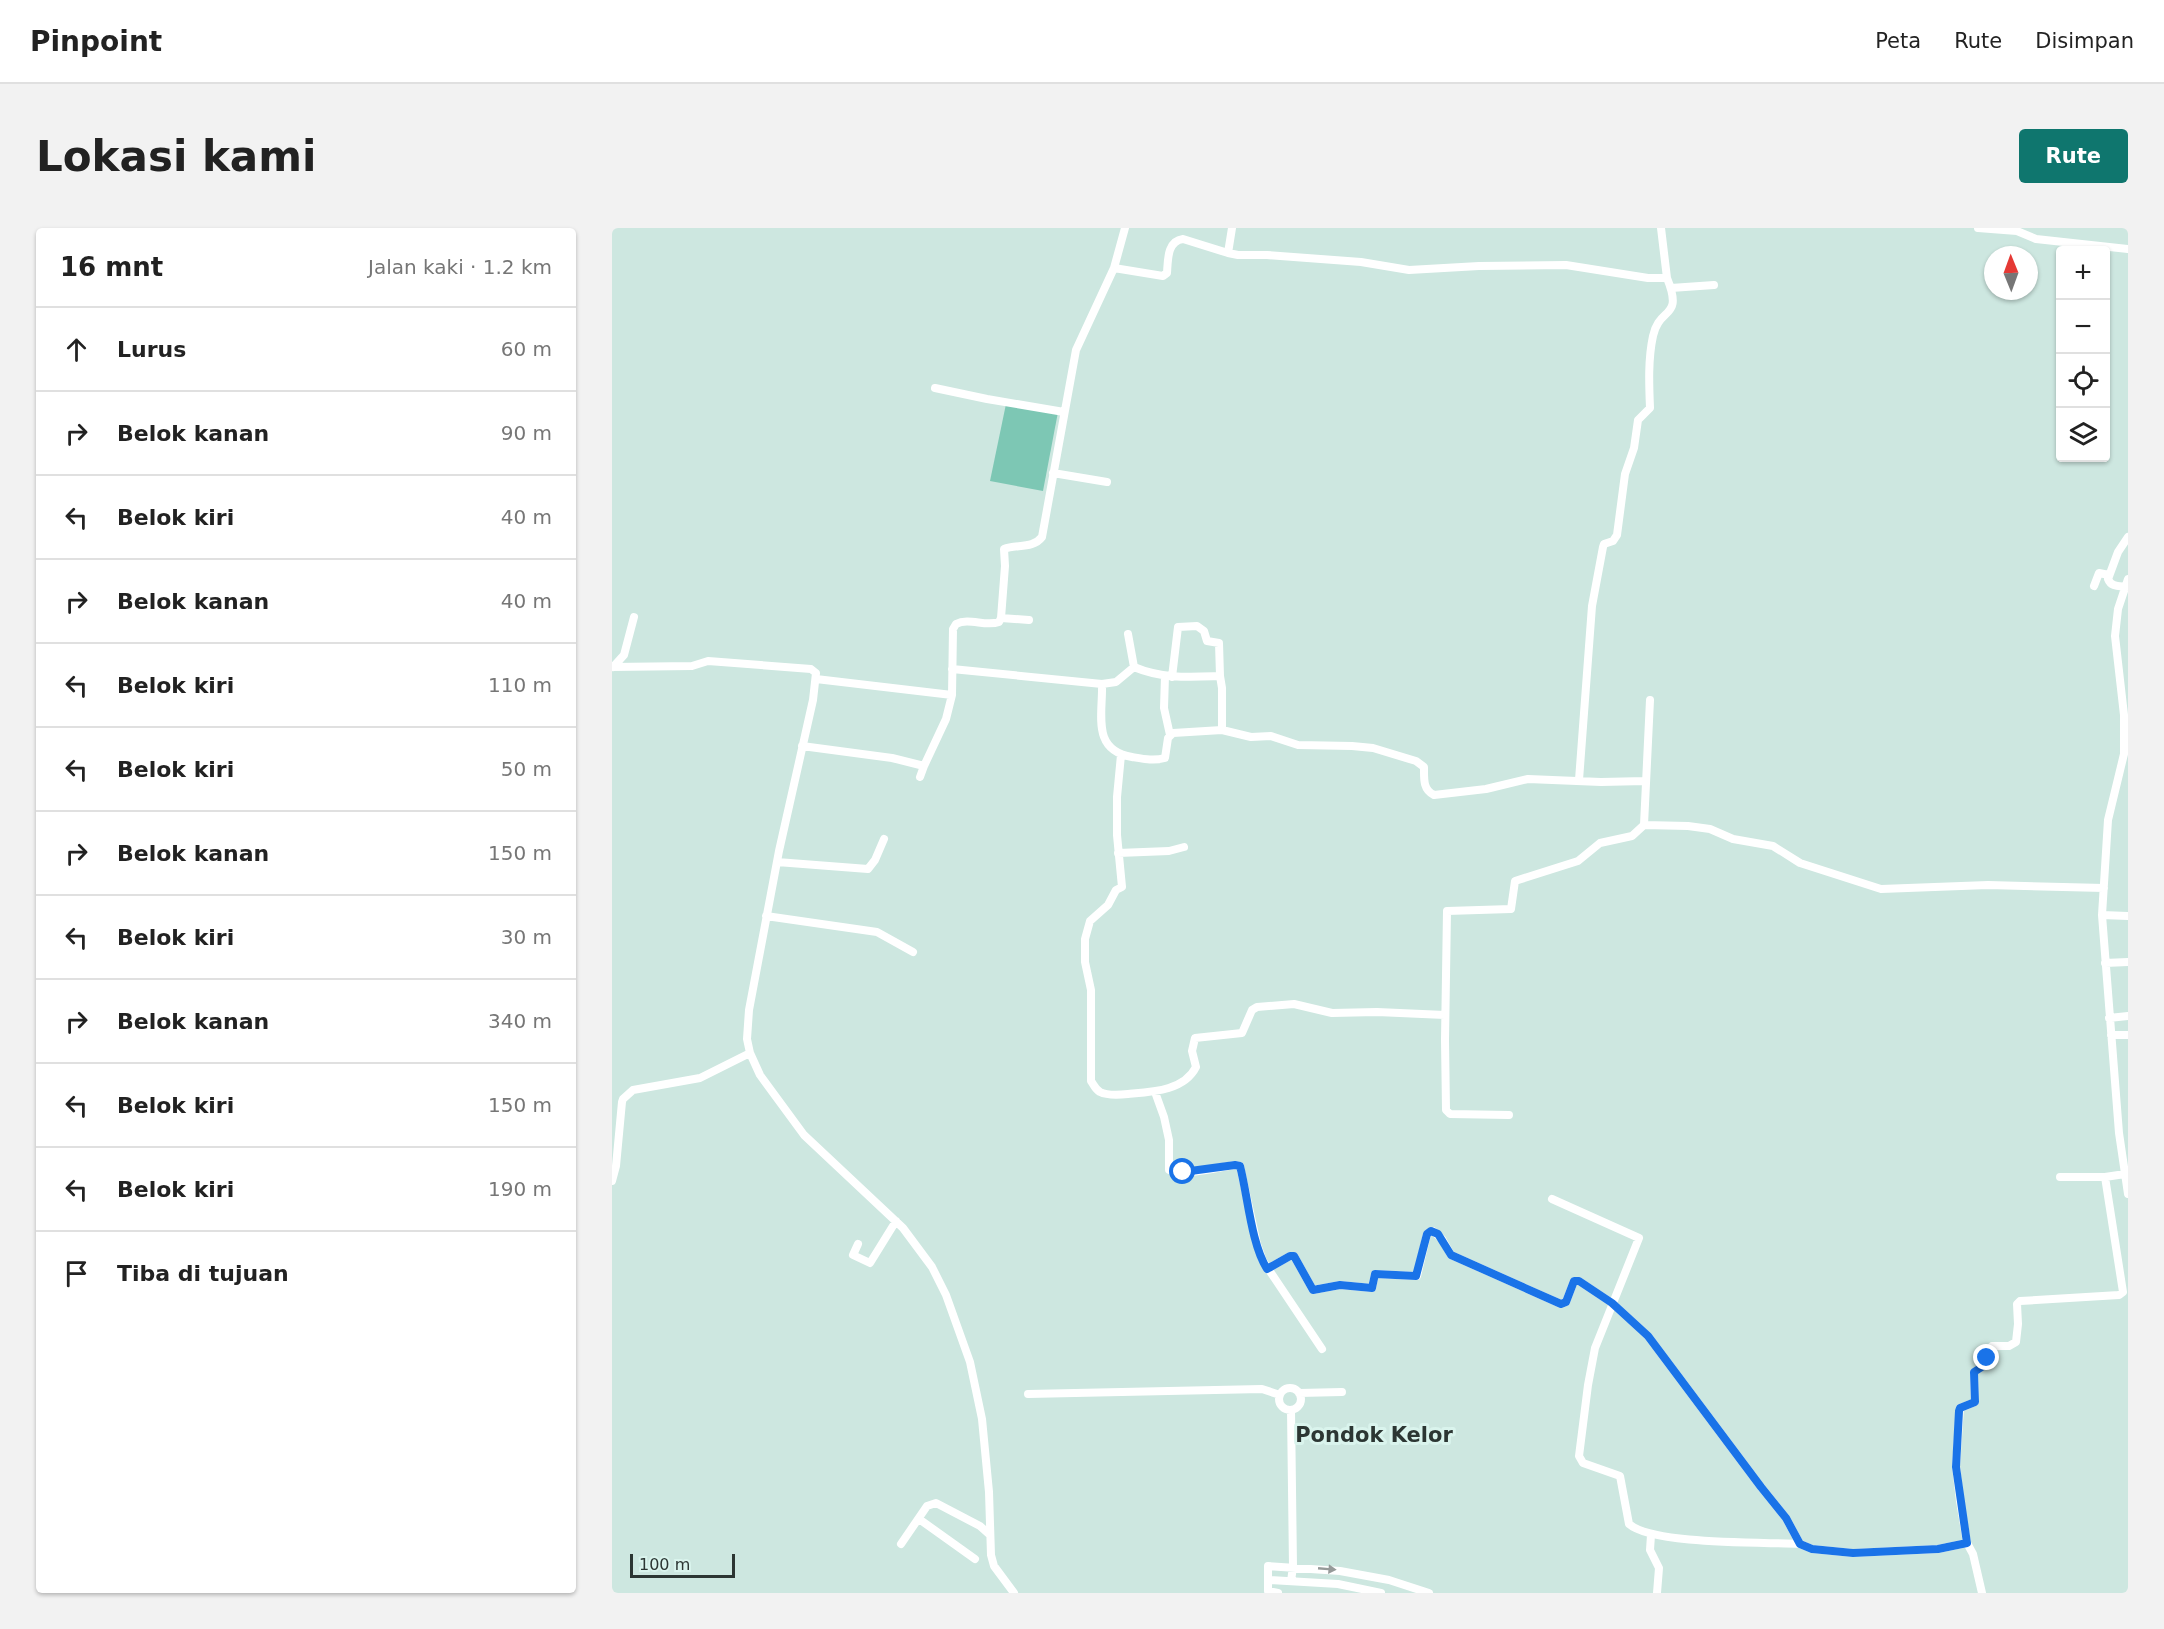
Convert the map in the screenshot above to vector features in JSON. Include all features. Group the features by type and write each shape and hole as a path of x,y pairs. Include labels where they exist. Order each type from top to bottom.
{"street":[{"path":"920,777 946,719 952,695 953,629 962,621 997,624 1001,618 1004,549 1032,545 1042,537 1076,350 1114,268 1125,228"},
{"path":"1228,253 1232,228"},
{"path":"1579,780 1595,583 1604,544 1613,541 1617,535 1625,474 1634,448 1638,420 1650,408 1653,334 1659,320 1672,308 1661,228"},
{"path":"1978,228 2017,231 2036,238 2128,249"},
{"path":"1114,268 1163,276 1167,273 1172,244 1182,239 1238,255 1369,263 1409,270 1490,265 1566,266 1648,278 1667,278"},
{"path":"1671,288 1714,285"},
{"path":"935,388 1064,412"},
{"path":"1053,472 1107,482"},
{"path":"2128,537 2118,552 2109,575 2111,584 2127,583 2118,609 2115,636 2124,715 2124,754 2108,820 2102,915 2109,1017 2124,1133 2128,1194"},
{"path":"2094,586 2099,573 2109,575"},
{"path":"612,667 624,655 634,617"},
{"path":"1001,618 1029,620"},
{"path":"1102,684 1102,734 1109,746 1121,755 1148,760 1166,758 1170,735 1164,708 1178,627 1197,626 1204,631 1207,641 1219,643 1222,730"},
{"path":"1128,634 1134,667"},
{"path":"612,667 692,666 708,661 811,669 816,673 747,1017 747,1039 750,1053 760,1075 804,1135 896,1221 933,1267 957,1321 970,1362 982,1419 989,1534 994,1566 1014,1593"},
{"path":"952,669 1102,684 1116,682 1134,667"},
{"path":"1134,667 1155,675 1220,676"},
{"path":"816,679 952,695"},
{"path":"1644,825 1650,700"},
{"path":"1170,735 1222,730 1251,736 1271,736 1298,745 1373,748 1416,761 1424,767 1426,789 1428,793 1434,795 1486,789 1528,779 1646,781"},
{"path":"802,746 924,766"},
{"path":"1121,755 1117,797 1118,853 1122,887 1116,890 1108,905 1090,921 1085,939 1085,962 1091,990 1091,1081 1101,1093 1116,1095 1155,1092 1181,1083 1194,1071 1196,1064 1192,1051 1195,1038 1242,1033 1252,1010 1257,1007 1291,1004 1332,1013 1445,1015"},
{"path":"1509,1115 1450,1114 1447,1112 1445,1015 1447,911 1510,909 1515,882 1578,861 1600,843 1632,836 1644,825 1710,829 1733,839 1773,846 1800,863 1881,889 1988,885 2104,888"},
{"path":"777,862 868,868 875,860 884,839"},
{"path":"1118,853 1161,852 1184,847"},
{"path":"2102,915 2128,916"},
{"path":"766,916 877,932 913,952"},
{"path":"2105,963 2128,962"},
{"path":"2109,1017 2128,1016"},
{"path":"2111,1035 2128,1035"},
{"path":"612,1181 616,1167 622,1102 628,1092 700,1078 750,1053"},
{"path":"1155,1092 1169,1140 1169,1170 1173,1173 1240,1166 1257,1244 1267,1269 1322,1349"},
{"path":"2060,1177 2105,1177 2125,1174"},
{"path":"1982,1593 1974,1554 1967,1543 1956,1467 1959,1411 1960,1408 1975,1402 1974,1372 1985,1365 1989,1349 1992,1346 2009,1346 2016,1342 2017,1304 2020,1301 2087,1298 2119,1295 2123,1292 2105,1177"},
{"path":"1552,1199 1639,1238 1595,1348 1579,1456 1589,1467 1620,1476 1623,1482 1629,1524 1651,1535 1800,1544 1812,1549 1853,1553 1938,1549 1967,1543"},
{"path":"858,1244 853,1254 872,1263 896,1221"},
{"path":"1267,1269 1294,1256 1313,1290 1340,1285 1371,1288 1375,1274 1417,1276 1427,1234 1433,1231 1442,1239 1451,1255 1540,1295 1565,1303 1576,1280 1612,1303 1648,1336 1786,1518 1800,1544"},
{"path":"1293,1388 1299,1393 1301,1400 1298,1407 1291,1410 1284,1408 1279,1402 1280,1395 1285,1389 1293,1388"},
{"path":"1029,1394 1262,1389 1280,1395"},
{"path":"1299,1393 1342,1392"},
{"path":"1291,1410 1293,1567 1291,1581"},
{"path":"901,1544 927,1506 936,1503 980,1526 989,1534"},
{"path":"919,1519 975,1559"},
{"path":"1651,1535 1650,1550 1659,1568 1657,1593"},
{"path":"1278,1593 1268,1591 1268,1566 1340,1571 1389,1580 1429,1593"},
{"path":"1268,1580 1338,1584 1380,1593"}],"green space":[{"path":"1006,404 1058,412 1043,491 990,481"}],"district":[{"name":"Pondok Kelor","path":"1374,1435"}],"route":[{"path":"1183,1172 1240,1166 1257,1244 1267,1269 1294,1256 1313,1290 1340,1285 1372,1288 1375,1274 1417,1276 1427,1234 1431,1231 1438,1234 1451,1255 1561,1304 1566,1302 1574,1281 1579,1281 1612,1303 1648,1336 1786,1518 1800,1544 1812,1549 1853,1553 1938,1549 1967,1543 1956,1467 1959,1411 1960,1408 1975,1402 1974,1372 1985,1365 1987,1358"}]}
